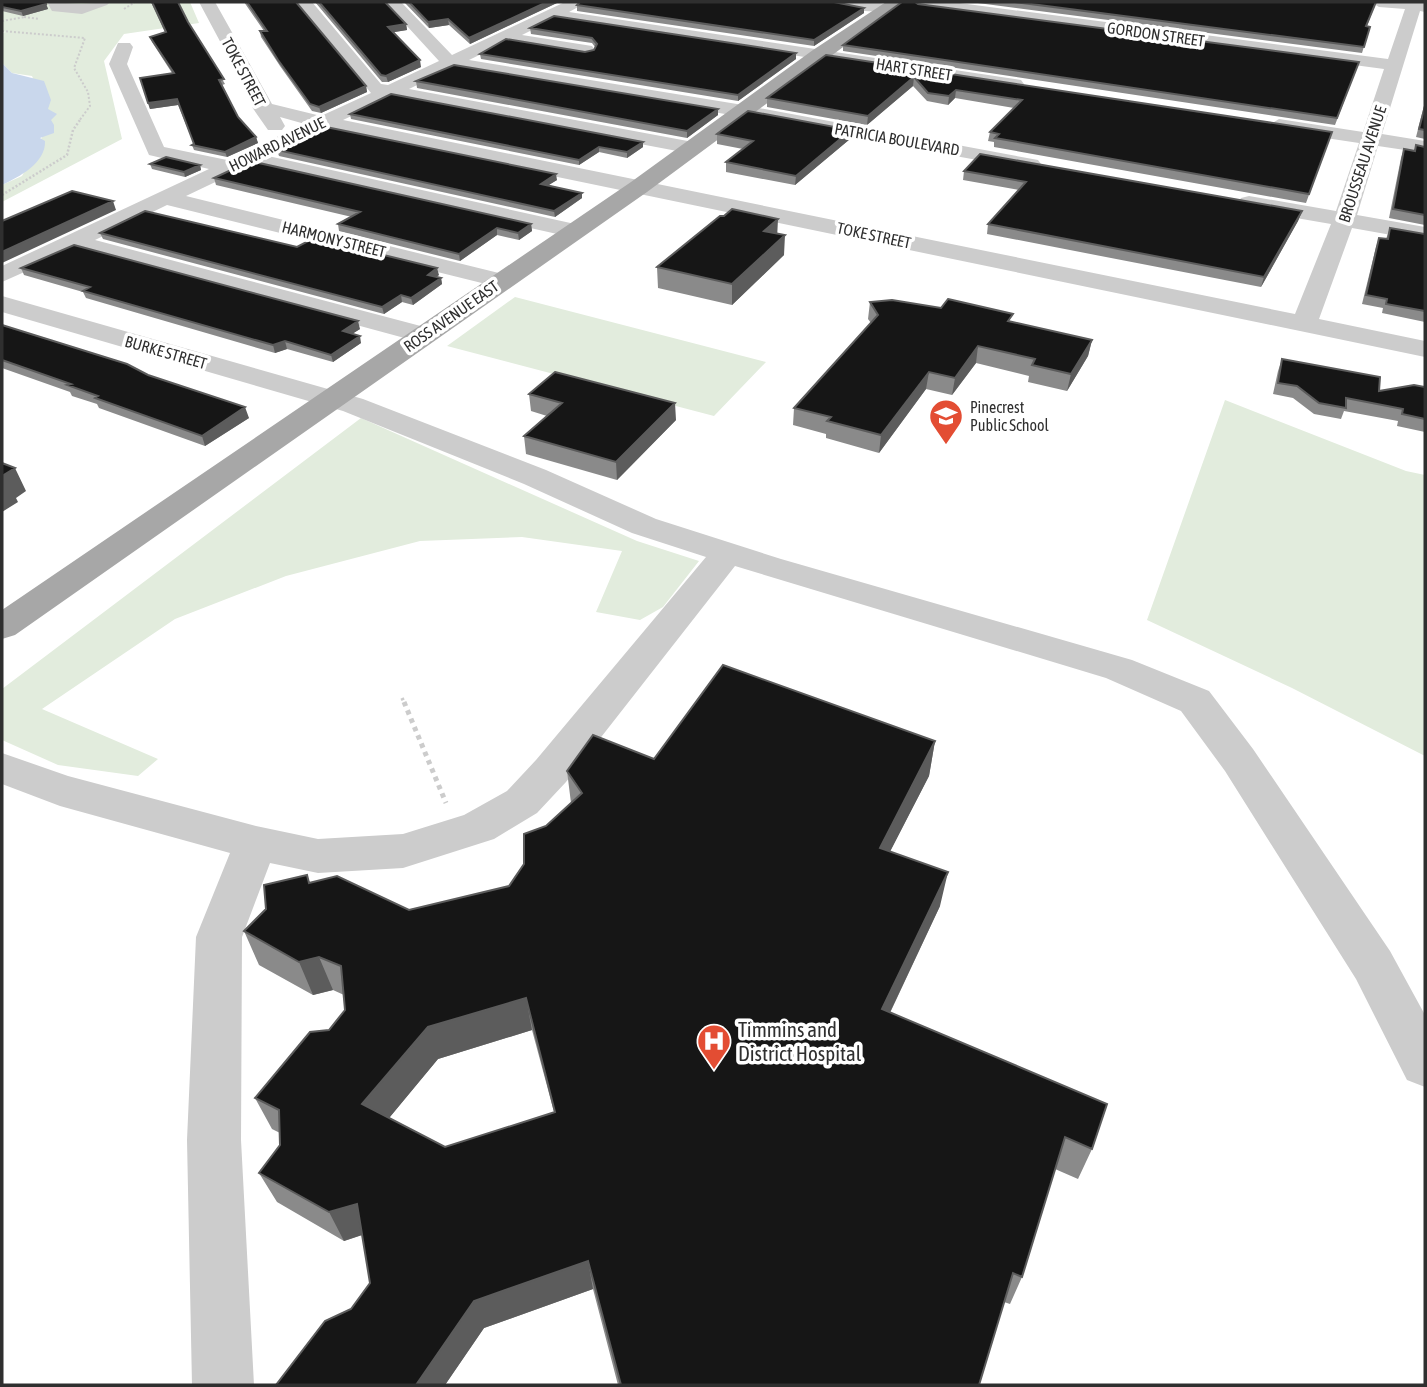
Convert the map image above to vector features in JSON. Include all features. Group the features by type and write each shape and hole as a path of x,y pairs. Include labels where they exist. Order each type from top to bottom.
{"main road":[{"name":"ROSS AVENUE EAST","path":"2,627 639,187 819,54 891,5"}],"street":[{"path":"60,2 56,6 67,9 89,7 102,2"},
{"name":"TOKE STREET","path":"207,2 262,107 284,140"},
{"path":"304,2 375,89 693,148"},
{"path":"393,2 449,62"},
{"path":"553,14 577,2"},
{"path":"837,2 891,5"},
{"name":"GORDON STREET","path":"918,2 1394,65"},
{"path":"1379,2 1418,5"},
{"name":"BROUSSEAU AVENUE","path":"1304,324 1344,220 1394,65 1418,5"},
{"name":"HOWARD AVENUE","path":"2,275 505,37 521,20 553,14"},
{"name":"HART STREET","path":"553,14 1040,88"},
{"path":"505,37 586,50"},
{"path":"124,47 118,64 156,151 239,163 575,231"},
{"name":"PATRICIA BOULEVARD","path":"449,62 743,111 1048,167"},
{"name":"TOKE STREET","path":"262,107 322,122 1425,349"},
{"path":"1261,122 1425,147"},
{"name":"HARMONY STREET","path":"166,198 502,281"},
{"path":"1223,199 1425,234"},
{"path":"73,241 423,335"},
{"name":"BURKE STREET","path":"2,304 331,399 535,477 644,526 1119,669 1195,701 1239,760 1373,965 1425,1063"},
{"path":"2,768 60,790 256,843 318,856 403,851 478,827 522,802 551,772 728,552"},
{"path":"223,1385 214,1140 219,936 256,843"}],"path":[{"path":"2,21 27,16"},
{"path":"2,31 85,38 74,68 88,92 90,106 73,130 67,155 2,195"},
{"path":"402,698 459,834"}],"green space":[{"path":"36,2 190,2 199,23 124,34 104,61 122,139 2,202 2,185 22,176 51,120 32,76 12,73 2,63 2,33 6,32 2,31 2,8"},
{"path":"515,297 766,362 714,416 447,346"},
{"path":"1225,400 1406,471 1425,475 1425,756 1292,688 1147,620"},
{"path":"361,418 637,541 699,561 663,607 640,620 596,612 622,551 522,537 420,541 286,576 175,619 42,709 158,759 138,776 58,765 2,740 2,689"}],"water":[{"path":"2,63 12,73 44,81 51,100 48,109 57,114 51,120 54,133 40,138 45,141 41,156 23,173 2,185"}],"building":[{"path":"2,2 46,4 21,11 2,7"},
{"path":"152,2 178,2 224,79 219,80 238,117 256,137 225,152 192,145 194,144 177,99 148,103 140,78 174,73 150,37 166,32"},
{"path":"247,2 296,2 366,86 319,107 310,104 260,31 267,31"},
{"path":"319,2 385,2 406,24 388,27 420,60 386,76 381,75"},
{"path":"409,2 547,2 469,38 448,19 428,22"},
{"path":"580,2 834,2 864,8 814,40 577,5"},
{"path":"902,2 1359,62 1337,118 843,45"},
{"path":"1015,2 1376,2 1366,26 1370,27 1364,47"},
{"path":"554,16 796,53 738,95 480,54 506,39 585,52 594,50 597,44 592,38 530,28"},
{"path":"826,55 1332,132 1309,194 995,138 999,134 990,132 1022,100 956,90 949,96 928,93 914,77 868,116 767,98"},
{"path":"454,65 718,109 687,131 416,81"},
{"path":"391,94 643,142 627,152 599,147 579,160 350,114"},
{"path":"1425,106 1425,130 1419,129"},
{"path":"748,111 851,130 796,176 726,162 753,141 717,134"},
{"path":"326,127 556,174 541,184 582,193 554,211 277,150"},
{"path":"1416,145 1425,147 1425,215 1393,209 1404,149 1415,151"},
{"path":"980,154 1302,211 1264,277 988,224 1026,182 964,171"},
{"path":"166,157 200,165 184,172 150,164"},
{"path":"250,161 531,224 518,233 497,228 459,254 338,224 360,212 214,178"},
{"path":"72,191 113,201 2,252 2,221"},
{"path":"732,209 778,219 764,231 785,235 732,284 657,267 720,216"},
{"path":"145,211 297,247 314,238 437,268 428,275 441,278 411,298 401,295 382,307 100,233"},
{"path":"1390,228 1425,234 1425,311 1386,304 1387,299 1366,295 1379,238 1388,239"},
{"path":"74,245 358,321 343,331 360,336 331,355 285,341 273,345 83,291 90,287 21,268"},
{"path":"948,299 1013,314 1008,321 1092,340 1071,374 1032,365 1035,359 978,346 955,378 929,372 881,435 827,421 831,417 794,408 878,315 870,302 892,300 941,308"},
{"path":"2,325 127,364 148,375 245,407 202,436 95,398 98,396 67,385 71,384 2,360"},
{"path":"1282,359 1380,377 1379,391 1414,385 1425,387 1425,419 1402,414 1403,409 1346,398 1346,408 1319,403 1297,386 1278,383"},
{"path":"555,372 675,403 616,462 524,436 562,403 529,394"},
{"path":"2,463 15,468 2,476"},
{"name":"Timmins and District Hospital","path":"723,665 935,741 880,848 948,872 882,1009 1107,1104 1092,1149 1065,1137 1022,1277 1013,1273 979,1385 621,1385 588,1261 474,1301 416,1385 276,1385 325,1321 351,1309 370,1283 357,1204 329,1212 259,1173 280,1145 279,1110 255,1098 310,1032 329,1030 345,1010 341,966 319,957 299,962 244,931 266,909 264,885 307,875 309,883 337,876 409,910 509,886 524,864 524,834 546,826 582,793 567,771 593,735 654,759","holes":["526,998 555,1112 445,1147 362,1104 428,1027"]}],"place":[{"name":"Pinecrest Public School","path":"946,446"},
{"name":"Timmins and District Hospital","path":"714,1071"}]}
